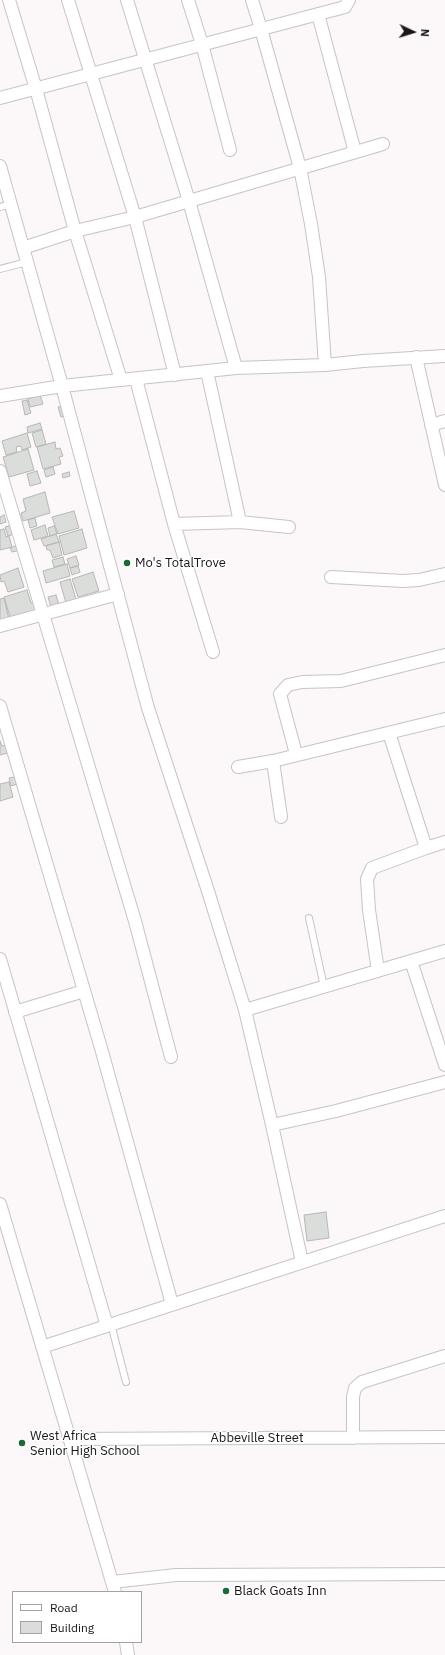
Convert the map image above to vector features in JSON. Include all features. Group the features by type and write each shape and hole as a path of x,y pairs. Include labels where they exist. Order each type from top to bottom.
{"street":[{"path":"9,0 36,89 75,231 121,380"},
{"path":"68,0 135,217 175,375"},
{"path":"127,0 189,201 236,368"},
{"path":"188,0 202,44 230,150"},
{"path":"252,0 262,29 300,168 311,224 319,277 325,365"},
{"path":"0,98 345,7 349,0"},
{"path":"318,14 355,152"},
{"path":"23,248 75,231 135,217 383,144"},
{"path":"0,166 5,206 23,248 27,262 62,386 148,708 245,1010 302,1262"},
{"path":"0,396 62,386 236,368 325,365 445,356"},
{"path":"416,357 445,485"},
{"path":"207,371 240,522"},
{"path":"136,379 174,524 213,652"},
{"path":"431,425 445,421"},
{"path":"0,471 135,921 171,1057"},
{"path":"174,524 240,522 289,527"},
{"path":"331,577 404,581 419,580 445,574"},
{"path":"0,626 118,594"},
{"path":"296,754 280,694 288,685 302,682 341,681 445,655"},
{"path":"0,706 84,991 172,1304"},
{"path":"238,767 390,733 445,719"},
{"path":"390,733 426,848"},
{"path":"273,760 281,817"},
{"path":"378,971 369,910 367,879 372,868 445,842"},
{"path":"245,1010 445,951"},
{"path":"0,959 109,1325"},
{"path":"411,961 445,1065"},
{"path":"15,1012 84,991"},
{"path":"272,1125 336,1111 445,1082"},
{"path":"0,1204 113,1587 176,1575 445,1574"},
{"path":"42,1347 445,1216"},
{"path":"353,1438 353,1397 355,1388 362,1382 445,1356"},
{"name":"Abbeville Street","path":"69,1439 445,1437"},
{"path":"126,1643 128,1655"}],"lane":[{"path":"0,269 27,262"},
{"path":"309,918 324,987"},
{"path":"109,1325 126,1382"}],"building":[{"path":"40,395 43,404 30,407 28,399"},
{"path":"27,400 31,413 25,415 22,401"},
{"path":"62,406 65,416 61,417 58,407"},
{"path":"40,423 42,429 28,433 27,427"},
{"path":"42,430 46,444 36,447 32,433"},
{"path":"27,433 31,447 22,450 21,446 16,447 17,452 6,455 2,441"},
{"path":"55,442 56,449 60,448 63,456 59,457 61,464 43,469 37,447"},
{"path":"28,449 34,470 9,477 3,457"},
{"path":"53,467 55,474 46,477 44,470"},
{"path":"37,471 41,483 30,486 27,474"},
{"path":"69,472 70,476 63,478 62,474"},
{"path":"45,492 50,513 23,521 21,513 26,511 23,499"},
{"path":"74,511 79,528 58,534 52,517"},
{"path":"4,515 6,522 0,524 0,517"},
{"path":"35,518 37,526 30,528 28,520"},
{"path":"14,524 17,533 8,536 5,527"},
{"path":"45,525 48,536 34,540 31,530"},
{"path":"54,526 57,534 50,536 48,528"},
{"path":"4,529 6,537 9,536 12,547 0,550 0,530"},
{"path":"82,529 87,548 64,555 59,536"},
{"path":"56,534 59,542 44,546 41,539"},
{"path":"59,542 62,555 53,558 50,550 47,550 46,546"},
{"path":"18,545 20,550 12,552 10,548"},
{"path":"76,556 79,565 70,568 67,559"},
{"path":"63,557 65,564 54,567 52,560"},
{"path":"67,564 70,576 46,583 43,571"},
{"path":"78,566 80,572 72,575 70,568"},
{"path":"18,568 24,587 8,592 4,581 1,582 0,575"},
{"path":"93,572 99,591 78,597 72,579"},
{"path":"70,579 76,599 66,603 60,582"},
{"path":"27,590 31,603 34,602 37,611 18,617 17,615 10,617 4,597"},
{"path":"56,595 59,605 51,607 48,597"},
{"path":"4,598 9,619 0,621 0,599"},
{"path":"0,741 2,746 6,745 8,753 0,755"},
{"path":"15,777 17,784 11,786 9,778"},
{"path":"9,782 13,797 0,801 0,784"},
{"path":"326,1212 329,1238 307,1241 304,1215"}],"place":[{"name":"Mo's TotalTrove","path":"127,563"},
{"name":"West Africa Senior High School","path":"22,1443"},
{"name":"Black Goats Inn","path":"226,1591"}]}
